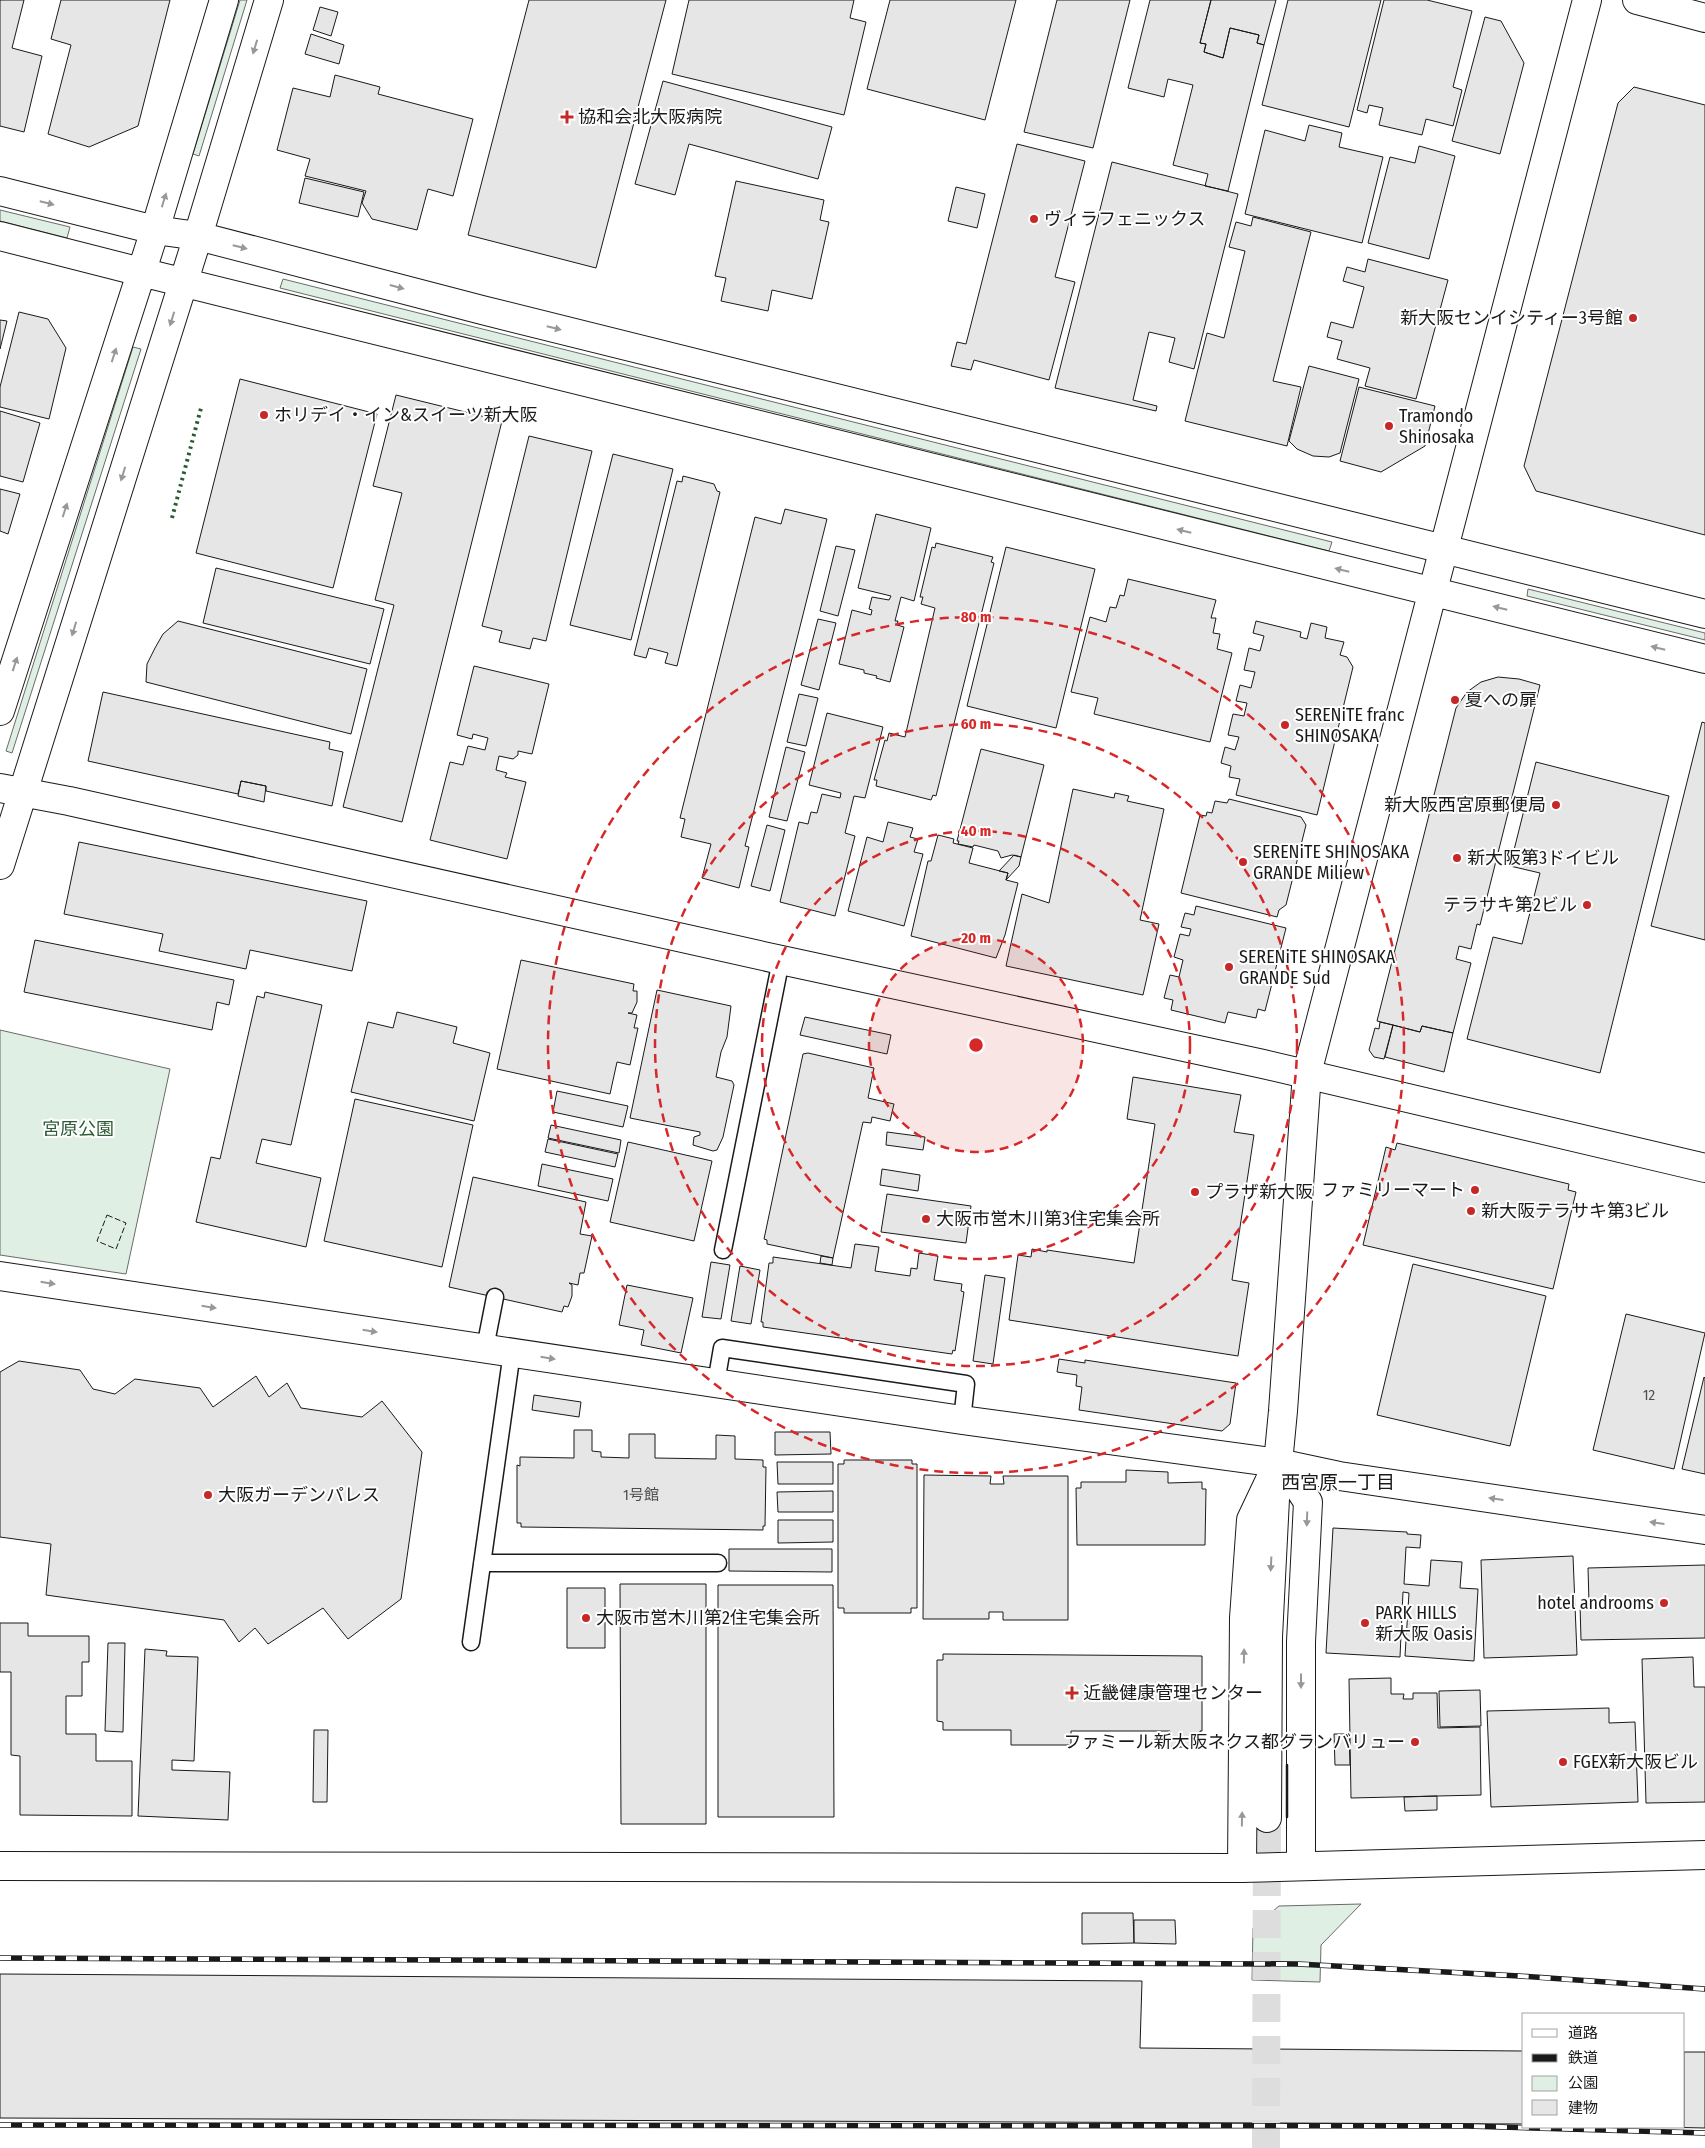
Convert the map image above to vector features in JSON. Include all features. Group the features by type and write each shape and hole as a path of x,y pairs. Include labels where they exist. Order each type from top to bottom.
{"street":[{"path":"0,711 155,230 224,0"},
{"path":"0,865 12,790 198,236 269,0"},
{"path":"1268,1818 1268,1637 1278,1463 1307,1074 1443,548 1588,0"},
{"path":"1637,0 1705,18"},
{"path":"0,191 155,230 198,236 501,314 1705,614"},
{"path":"0,236 1705,659"},
{"path":"12,790 1307,1074 1705,1168"},
{"path":"0,1276 962,1420 1278,1463 1339,1476 1705,1530"},
{"path":"1278,1463 1297,1485 1308,1502 1300,1642 1301,1866"},
{"path":"1242,1868 1244,1618 1250,1520 1278,1463"},
{"path":"0,1866 1242,1868 1705,1855"}],"lane":[{"path":"723,1250 781,960"},
{"path":"471,1642 482,1563 498,1350 495,1297"},
{"path":"716,1383 722,1348 966,1384 962,1420"},
{"path":"482,1563 718,1563"}],"green space":[{"path":"240,0 247,0 199,156 193,154"},
{"path":"0,210 70,227 67,238 0,221"},
{"path":"283,279 1332,542 1329,551 280,288"},
{"path":"133,347 141,349 12,753 6,751"},
{"path":"1528,589 1705,633 1705,640 1527,596"},
{"name":"宮原公園","path":"0,1030 170,1069 126,1274 0,1255"},
{"path":"1361,1904 1321,1945 1320,1982 1252,1980 1253,1928 1279,1906"}],"building":[{"path":"0,0 24,0 12,48 42,56 24,132 0,126"},
{"path":"61,0 170,0 138,126 89,147 48,134 71,45 51,39"},
{"name":"協和会北大阪病院","path":"529,0 666,0 596,268 468,235"},
{"path":"689,0 854,0 850,18 866,22 844,115 672,74"},
{"path":"890,0 1016,0 985,120 867,89"},
{"path":"1057,0 1130,0 1093,148 1024,132"},
{"path":"1150,0 1211,0 1200,43 1206,44 1204,52 1223,58 1230,28 1259,35 1257,43 1264,45 1228,191 1205,186 1208,174 1173,165 1193,85 1168,79 1164,97 1128,88"},
{"path":"1211,0 1276,0 1264,45 1257,43 1259,35 1230,28 1223,58 1204,52 1206,44 1200,43"},
{"path":"1288,0 1381,0 1349,127 1262,105"},
{"path":"1384,0 1427,0 1472,11 1453,87 1462,90 1453,126 1426,119 1422,135 1379,125 1383,108 1369,105 1367,113 1357,110"},
{"path":"320,7 338,12 331,36 313,30"},
{"path":"1485,17 1501,21 1524,63 1500,154 1452,141"},
{"path":"311,34 344,45 339,64 305,54"},
{"path":"335,75 380,87 378,94 473,119 453,196 428,189 417,230 372,219 362,203 366,191 305,176 310,159 277,150 293,88 330,97"},
{"path":"663,81 832,127 818,179 689,144 675,195 635,184"},
{"name":"新大阪センイシティー3号館","path":"1634,87 1705,105 1705,535 1536,491 1524,466 1618,103"},
{"path":"1309,125 1342,133 1339,147 1383,157 1362,243 1245,214 1265,130 1305,141"},
{"name":"ヴィラフェニックス","path":"1017,144 1085,161 1055,277 1075,282 1049,380 974,360 971,370 951,366 957,342 966,344"},
{"path":"1419,146 1455,156 1429,259 1368,243 1390,157 1415,163"},
{"path":"1112,162 1238,194 1194,369 1169,362 1175,338 1149,332 1133,400 1157,406 1156,411 1055,388"},
{"path":"305,178 364,192 358,217 299,203"},
{"path":"736,181 824,200 820,220 829,222 812,299 772,290 768,311 721,301 726,278 715,276"},
{"path":"956,187 985,194 977,228 948,221"},
{"path":"1253,217 1311,232 1273,381 1301,387 1287,446 1185,421 1207,333 1224,338 1245,251 1229,247 1236,222 1251,226"},
{"path":"1368,259 1448,280 1416,399 1365,386 1370,368 1337,359 1342,341 1327,337 1331,322 1353,328 1364,287 1343,281 1347,267 1365,272"},
{"path":"19,312 48,319 66,348 49,419 0,407 0,387"},
{"path":"0,320 7,321 0,349"},
{"path":"1309,366 1359,379 1340,453 1329,457 1313,456 1297,449 1289,441"},
{"path":"240,379 377,414 333,588 196,553"},
{"name":"Tramondo Shinosaka","path":"1359,387 1435,406 1425,446 1381,472 1340,461"},
{"path":"396,395 502,421 402,822 343,807 394,605 375,600 402,493 373,486"},
{"path":"0,411 40,423 23,482 0,476"},
{"path":"529,436 592,451 546,641 533,638 530,649 499,642 502,631 482,626"},
{"path":"613,454 673,469 631,640 570,625"},
{"path":"683,476 714,484 717,491 720,492 677,666 665,663 668,653 649,648 646,658 634,655 677,481 682,482"},
{"path":"0,489 20,494 8,534 0,531"},
{"path":"785,509 827,519 745,846 749,847 739,888 702,878 711,844 681,837 685,819 680,818 755,517 781,524"},
{"path":"876,514 931,528 914,601 901,597 895,621 898,621 897,625 904,627 890,682 864,673 864,670 839,664 852,610 871,615 872,610 869,609 872,597 889,600 891,596 858,588"},
{"path":"936,543 993,557 991,562 994,563 936,796 933,795 931,800 876,786 877,780 874,780 885,740 887,741 889,733 905,737 935,608 921,604 923,597 920,597 932,547 935,548"},
{"path":"836,546 855,550 838,616 820,611"},
{"path":"1006,547 1095,569 1056,728 967,706"},
{"path":"216,568 384,609 370,664 203,623"},
{"path":"1128,579 1216,600 1211,618 1216,618 1213,633 1220,634 1217,649 1232,653 1210,742 1094,714 1098,698 1071,692 1090,617 1106,622 1110,607 1116,608 1120,595 1124,596"},
{"path":"818,619 836,623 819,690 801,685"},
{"path":"178,621 367,669 351,734 146,682 147,664 155,648 163,634"},
{"name":"SERENiTE franc SHINOSAKA","path":"1256,621 1301,632 1300,637 1307,639 1311,623 1327,627 1325,638 1344,642 1340,655 1347,657 1353,667 1317,815 1236,795 1240,779 1229,777 1231,766 1221,763 1225,747 1235,750 1239,737 1228,735 1233,714 1244,716 1247,703 1236,701 1240,685 1251,688 1255,672 1244,670 1249,648 1260,651 1264,636 1253,633"},
{"path":"474,666 549,684 532,754 518,751 518,755 513,759 499,756 496,770 507,773 505,777 526,782 507,859 430,840 450,762 463,765 468,746 485,750 488,738 473,734 472,739 457,735"},
{"name":"新大阪第3ドイビル","path":"1498,677 1519,679 1540,685 1480,925 1477,924 1471,949 1459,946 1456,959 1471,963 1453,1033 1422,1026 1420,1032 1377,1021 1456,708 1467,692 1481,682"},
{"path":"103,692 330,742 329,749 343,752 332,806 266,791 266,786 241,781 238,794 88,761"},
{"path":"799,694 818,698 806,746 787,742"},
{"path":"827,713 883,727 865,798 854,796 845,833 855,836 835,916 780,902 799,822 808,824 811,812 817,813 822,794 840,798 841,793 809,785"},
{"path":"1702,722 1705,723 1705,940 1651,926"},
{"path":"786,747 805,752 787,821 769,817"},
{"path":"981,749 1044,765 1021,857 1012,855 1001,858 998,851 974,845 973,847 958,844 959,841 957,841"},
{"name":"テラサキ第2ビル","path":"1536,762 1669,796 1600,1073 1467,1039 1493,937 1522,944 1540,873 1510,866"},
{"path":"241,781 266,786 264,802 238,796"},
{"path":"1073,789 1114,798 1115,793 1129,796 1127,801 1164,809 1140,920 1159,924 1143,995 1006,966 1022,894 1049,903"},
{"name":"SERENiTE SHINOSAKA GRANDE Miliew","path":"1229,799 1301,817 1306,825 1286,905 1279,910 1277,917 1181,893 1200,815 1206,816 1207,812 1212,813 1215,801 1227,803"},
{"path":"888,822 913,828 910,837 918,839 914,852 923,854 904,926 848,911 867,837 883,842"},
{"path":"767,825 785,830 770,891 751,886"},
{"path":"938,835 954,839 953,843 973,848 969,863 1008,873 1006,880 1018,883 1005,935 996,958 911,936 928,861 931,861"},
{"path":"79,842 367,901 352,971 250,950 246,969 159,951 163,934 64,914"},
{"path":"1014,855 1021,857 1019,866 1006,880 1008,873 999,871"},
{"name":"SERENiTE SHINOSAKA GRANDE Sud","path":"1196,906 1286,928 1265,1011 1258,1009 1256,1018 1228,1012 1225,1023 1171,1010 1173,1000 1164,998 1170,975 1179,977 1183,960 1174,957 1180,934 1189,936 1191,929 1181,927 1185,913 1194,915"},
{"path":"35,940 234,980 229,1005 217,1002 212,1030 24,992"},
{"path":"521,960 634,984 633,991 637,991 637,1002 632,1013 628,1013 637,1015 634,1028 638,1028 630,1065 617,1062 610,1094 497,1069"},
{"path":"657,990 731,1006 727,1037 721,1052 716,1077 732,1081 734,1085 723,1137 717,1150 713,1151 693,1145 694,1137 700,1135 700,1132 630,1118"},
{"path":"265,992 322,1005 291,1145 262,1139 256,1163 321,1178 306,1247 196,1222 211,1157 220,1159 257,996 264,998"},
{"path":"397,1012 457,1027 453,1043 490,1053 474,1121 351,1092 368,1022 393,1028"},
{"path":"805,1017 891,1035 887,1054 800,1035"},
{"path":"1380,1022 1393,1025 1384,1059 1374,1057 1369,1050 1375,1028 1379,1029"},
{"path":"1393,1025 1420,1032 1422,1026 1453,1033 1444,1072 1385,1057"},
{"path":"808,1053 874,1068 868,1098 894,1104 890,1121 872,1117 871,1123 863,1122 833,1258 767,1244 767,1240 764,1239 803,1054"},
{"name":"プラザ新大阪","path":"1133,1077 1241,1095 1234,1132 1254,1135 1232,1280 1249,1283 1238,1356 1009,1320 1018,1255 1031,1257 1032,1249 1047,1252 1047,1250 1134,1263 1155,1124 1127,1119"},
{"path":"557,1091 628,1106 623,1127 553,1112"},
{"path":"355,1099 473,1125 442,1267 324,1241"},
{"path":"551,1125 621,1140 619,1153 548,1138"},
{"path":"887,1132 925,1137 923,1150 886,1145"},
{"path":"548,1139 618,1154 615,1167 545,1152"},
{"path":"628,1142 712,1161 694,1241 610,1222"},
{"name":"新大阪テラサキ第3ビル","path":"1397,1143 1569,1184 1568,1190 1576,1192 1553,1289 1363,1245 1386,1147 1395,1150"},
{"path":"542,1164 613,1179 608,1201 538,1186"},
{"path":"882,1169 920,1175 918,1191 880,1185"},
{"path":"473,1177 586,1202 580,1234 592,1236 584,1273 580,1273 578,1285 569,1283 572,1285 572,1296 568,1307 564,1306 562,1312 449,1287"},
{"name":"大阪市営木川第3住宅集会所","path":"887,1194 971,1206 966,1243 881,1232"},
{"path":"855,1244 879,1247 875,1271 910,1276 911,1268 917,1269 919,1253 938,1256 934,1280 962,1284 961,1291 964,1292 955,1351 953,1350 952,1354 763,1327 763,1322 761,1322 769,1263 773,1263 773,1257 851,1268"},
{"path":"821,1256 833,1258 832,1265 820,1263"},
{"path":"711,1262 730,1265 721,1319 702,1317"},
{"path":"1413,1264 1546,1296 1510,1446 1377,1415"},
{"path":"740,1266 760,1270 751,1324 731,1321"},
{"path":"985,1275 1005,1278 993,1364 973,1361"},
{"path":"627,1285 693,1298 681,1353 641,1345 644,1330 619,1325"},
{"path":"1626,1314 1705,1333 1674,1469 1593,1450"},
{"path":"1059,1359 1085,1363 1085,1360 1236,1383 1230,1424 1222,1431 1079,1410 1082,1387 1076,1386 1077,1375 1057,1372"},
{"name":"大阪ガーデンパレス","path":"19,1361 80,1370 93,1389 115,1394 135,1379 200,1388 213,1407 256,1376 269,1397 287,1383 301,1408 362,1417 382,1401 422,1452 401,1599 348,1639 323,1608 268,1644 255,1628 239,1642 224,1620 46,1595 51,1544 0,1537 0,1372"},
{"path":"1705,1378 1705,1474 1682,1469"},
{"path":"534,1395 581,1402 579,1417 532,1410"},
{"path":"574,1430 592,1430 592,1451 601,1452 601,1457 629,1458 629,1434 655,1434 655,1458 716,1459 716,1435 735,1436 735,1459 763,1460 763,1467 766,1467 765,1526 763,1526 763,1530 521,1527 521,1523 517,1523 517,1465 520,1466 520,1457 574,1458"},
{"path":"775,1432 830,1432 831,1454 775,1455"},
{"path":"844,1460 912,1460 912,1464 917,1464 917,1608 911,1608 911,1613 844,1613 844,1608 838,1608 838,1464 844,1464"},
{"path":"777,1462 833,1462 833,1484 778,1484"},
{"path":"1126,1470 1168,1472 1168,1483 1202,1482 1202,1489 1206,1489 1205,1545 1077,1545 1076,1488 1081,1488 1081,1482 1126,1482"},
{"path":"924,1475 991,1476 990,1484 1004,1484 1003,1476 1068,1476 1068,1620 1003,1620 1003,1612 989,1612 989,1619 923,1619"},
{"path":"833,1491 833,1512 778,1512 777,1492"},
{"path":"778,1520 833,1520 833,1542 778,1543"},
{"name":"PARK HILLS 新大阪 Oasis","path":"1333,1528 1407,1532 1407,1534 1421,1535 1420,1548 1406,1547 1404,1584 1429,1586 1431,1560 1462,1562 1460,1588 1478,1589 1474,1661 1405,1656 1409,1593 1403,1592 1400,1657 1326,1653"},
{"path":"729,1549 832,1549 832,1572 729,1571"},
{"path":"1573,1556 1577,1655 1484,1658 1481,1560"},
{"path":"1705,1565 1705,1638 1581,1640 1580,1604 1589,1603 1588,1568"},
{"path":"620,1584 706,1584 706,1824 621,1824"},
{"path":"718,1585 833,1585 834,1817 718,1817"},
{"name":"大阪市営木川第2住宅集会所","path":"567,1588 605,1588 605,1648 567,1648"},
{"path":"0,1623 28,1623 28,1636 89,1636 89,1662 82,1662 82,1696 66,1696 66,1734 96,1734 96,1761 132,1761 132,1816 20,1815 20,1756 11,1755 11,1672 0,1672"},
{"path":"108,1643 125,1643 123,1732 105,1731"},
{"path":"145,1649 167,1651 166,1656 198,1657 194,1761 172,1760 172,1770 230,1772 228,1820 138,1816"},
{"path":"943,1654 1202,1656 1202,1731 1200,1731 1200,1747 1170,1747 1170,1731 1071,1731 1071,1745 1011,1745 1011,1730 943,1730 943,1722 937,1721 937,1660 943,1660"},
{"path":"1693,1657 1694,1687 1705,1687 1705,1802 1646,1803 1642,1659"},
{"name":"ファミール新大阪ネクス都グランバリュー","path":"1391,1678 1391,1694 1404,1694 1403,1699 1413,1699 1413,1693 1437,1693 1438,1728 1480,1727 1481,1795 1351,1798 1349,1679"},
{"path":"1480,1690 1481,1726 1440,1727 1439,1691"},
{"name":"FGEX新大阪ビル","path":"1609,1708 1609,1723 1635,1722 1638,1802 1491,1807 1487,1711"},
{"path":"314,1730 328,1730 327,1802 313,1802"},
{"path":"1334,1734 1349,1734 1350,1765 1335,1765"},
{"path":"1437,1796 1437,1810 1405,1811 1404,1797"},
{"path":"1082,1913 1133,1913 1134,1943 1082,1944"},
{"path":"1134,1920 1175,1920 1176,1944 1134,1943"},
{"path":"0,1974 1142,1981 1140,2048 1522,2051 1522,2124 0,2118"},
{"path":"1685,2052 1705,2052 1705,2128 1685,2128"}],"tunnel":[{"path":"1266,2148 1267,1818"}],"railway":[{"path":"0,1958 1298,1964 1519,1976 1705,1989"},
{"path":"0,2125 1467,2126 1522,2128"},
{"path":"1535,2128 1705,2133"}],"hedge":[{"path":"172,518 201,408"}],"fence":[{"path":"107,1215 126,1223 116,1249 97,1241 107,1215"}],"wall":[{"path":"1287,1765 1287,1817"}],"place":[{"name":"協和会北大阪病院","path":"567,117"},
{"name":"ヴィラフェニックス","path":"1034,219"},
{"name":"新大阪センイシティー3号館","path":"1633,318"},
{"name":"ホリデイ・イン&スイーツ新大阪","path":"264,415"},
{"name":"Tramondo Shinosaka","path":"1389,426"},
{"name":"夏への扉","path":"1455,700"},
{"name":"SERENiTE franc SHINOSAKA","path":"1285,725"},
{"name":"新大阪西宮原郵便局","path":"1556,805"},
{"name":"新大阪第3ドイビル","path":"1457,858"},
{"name":"SERENiTE SHINOSAKA GRANDE Miliew","path":"1243,862"},
{"name":"テラサキ第2ビル","path":"1587,905"},
{"name":"SERENiTE SHINOSAKA GRANDE Sud","path":"1229,967"},
{"name":"ファミリーマート","path":"1475,1190"},
{"name":"プラザ新大阪","path":"1195,1192"},
{"name":"新大阪テラサキ第3ビル","path":"1471,1211"},
{"name":"大阪市営木川第3住宅集会所","path":"926,1219"},
{"name":"大阪ガーデンパレス","path":"208,1495"},
{"name":"hotel androoms","path":"1664,1603"},
{"name":"大阪市営木川第2住宅集会所","path":"586,1618"},
{"name":"PARK HILLS 新大阪 Oasis","path":"1365,1623"},
{"name":"近畿健康管理センター","path":"1072,1693"},
{"name":"ファミール新大阪ネクス都グランバリュー","path":"1415,1742"},
{"name":"FGEX新大阪ビル","path":"1563,1762"}],"district":[{"name":"西宮原一丁目","path":"1338,1482"}]}
